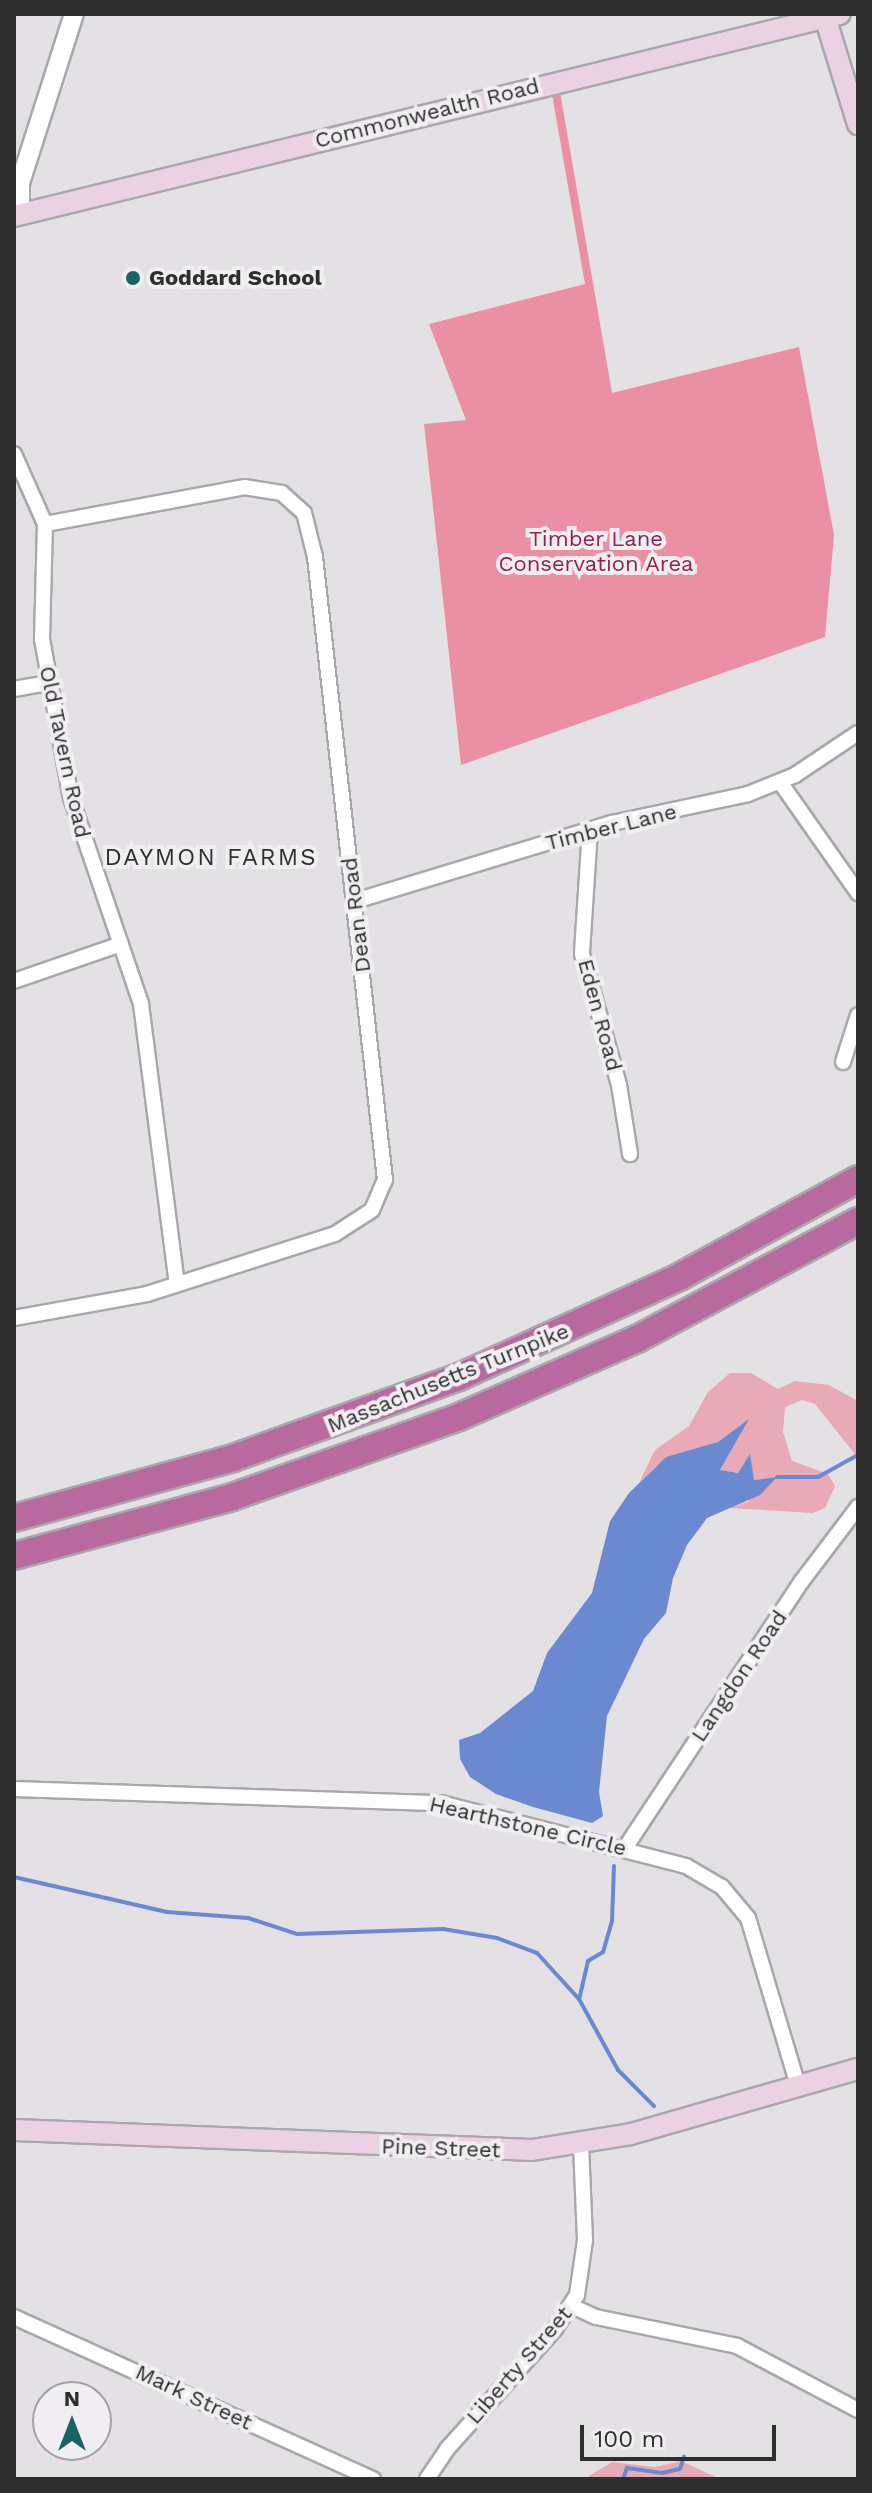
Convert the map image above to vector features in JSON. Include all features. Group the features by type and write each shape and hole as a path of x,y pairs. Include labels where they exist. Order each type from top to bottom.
{"highway":[{"name":"Massachusetts Turnpike","path":"14,1518 222,1461 459,1377 664,1284 858,1179"},
{"name":"Massachusetts Turnpike","path":"14,1556 232,1497 459,1417 666,1325 858,1221"}],"main road":[{"name":"Commonwealth Road","path":"17,215 830,15"},
{"path":"830,15 858,124"},
{"name":"Pine Street","path":"14,2130 475,2150 581,2145 858,2069"}],"street":[{"path":"17,215 20,183 74,14"},
{"name":"Old Tavern Road","path":"14,454 45,524 41,619 48,683 80,831 121,944 145,1023 177,1284"},
{"name":"Dean Road","path":"14,1318 103,1304 335,1234 357,1223 378,1202 385,1169 315,557 304,513 282,493 245,487 45,524"},
{"path":"14,689 48,683"},
{"name":"Timber Lane","path":"355,901 590,829 732,799 780,782 858,733"},
{"path":"780,782 858,893"},
{"name":"Eden Road","path":"590,829 582,954 619,1085 630,1154"},
{"path":"14,981 121,944"},
{"path":"843,1062 858,1015"},
{"name":"Langdon Road","path":"625,1848 802,1581 858,1507"},
{"name":"Hearthstone Circle","path":"14,1789 441,1803 625,1848 696,1870 740,1905 755,1936 798,2086"},
{"name":"Liberty Street","path":"427,2479 447,2449 572,2306 584,2256 581,2145"},
{"path":"572,2306 596,2317 737,2346 858,2410"},
{"name":"Mark Street","path":"14,2317 373,2479"}],"shaded area":[{"path":"730,1373 751,1373 778,1389 795,1381 829,1385 858,1401 858,1458 815,1404 802,1400 785,1407 783,1432 792,1461 828,1474 835,1486 825,1508 813,1513 729,1508 747,1502 775,1478 754,1480 749,1456 738,1473 720,1470 748,1420 718,1442 656,1466 639,1483 655,1450 689,1426 708,1392"},
{"path":"681,2461 720,2479 584,2479 612,2462 655,2467"}],"green space":[{"name":"Timber Lane Conservation Area","path":"560,92 612,393 799,347 834,535 825,637 461,765 424,424 466,420 429,324 585,284 552,94"}],"water":[{"path":"749,1419 720,1470 738,1473 750,1454 754,1480 777,1477 760,1495 707,1518 687,1545 673,1578 666,1613 644,1639 607,1716 599,1792 603,1816 592,1823 533,1807 496,1794 470,1777 460,1759 459,1740 480,1733 533,1691 547,1653 592,1593 610,1521 629,1493 666,1457 718,1442"}],"waterway":[{"path":"777,1477 818,1477 858,1455"},
{"path":"614,1866 612,1921 603,1952 588,1961 579,1999 618,2070 654,2106"},
{"path":"14,1877 167,1912 248,1918 297,1934 443,1929 497,1938 537,1953 579,1999"},
{"path":"623,2479 627,2468 662,2473 680,2469 684,2457"}],"place":[{"name":"Goddard School","path":"133,278"}],"district":[{"name":"DAYMON FARMS","path":"211,858"}]}
